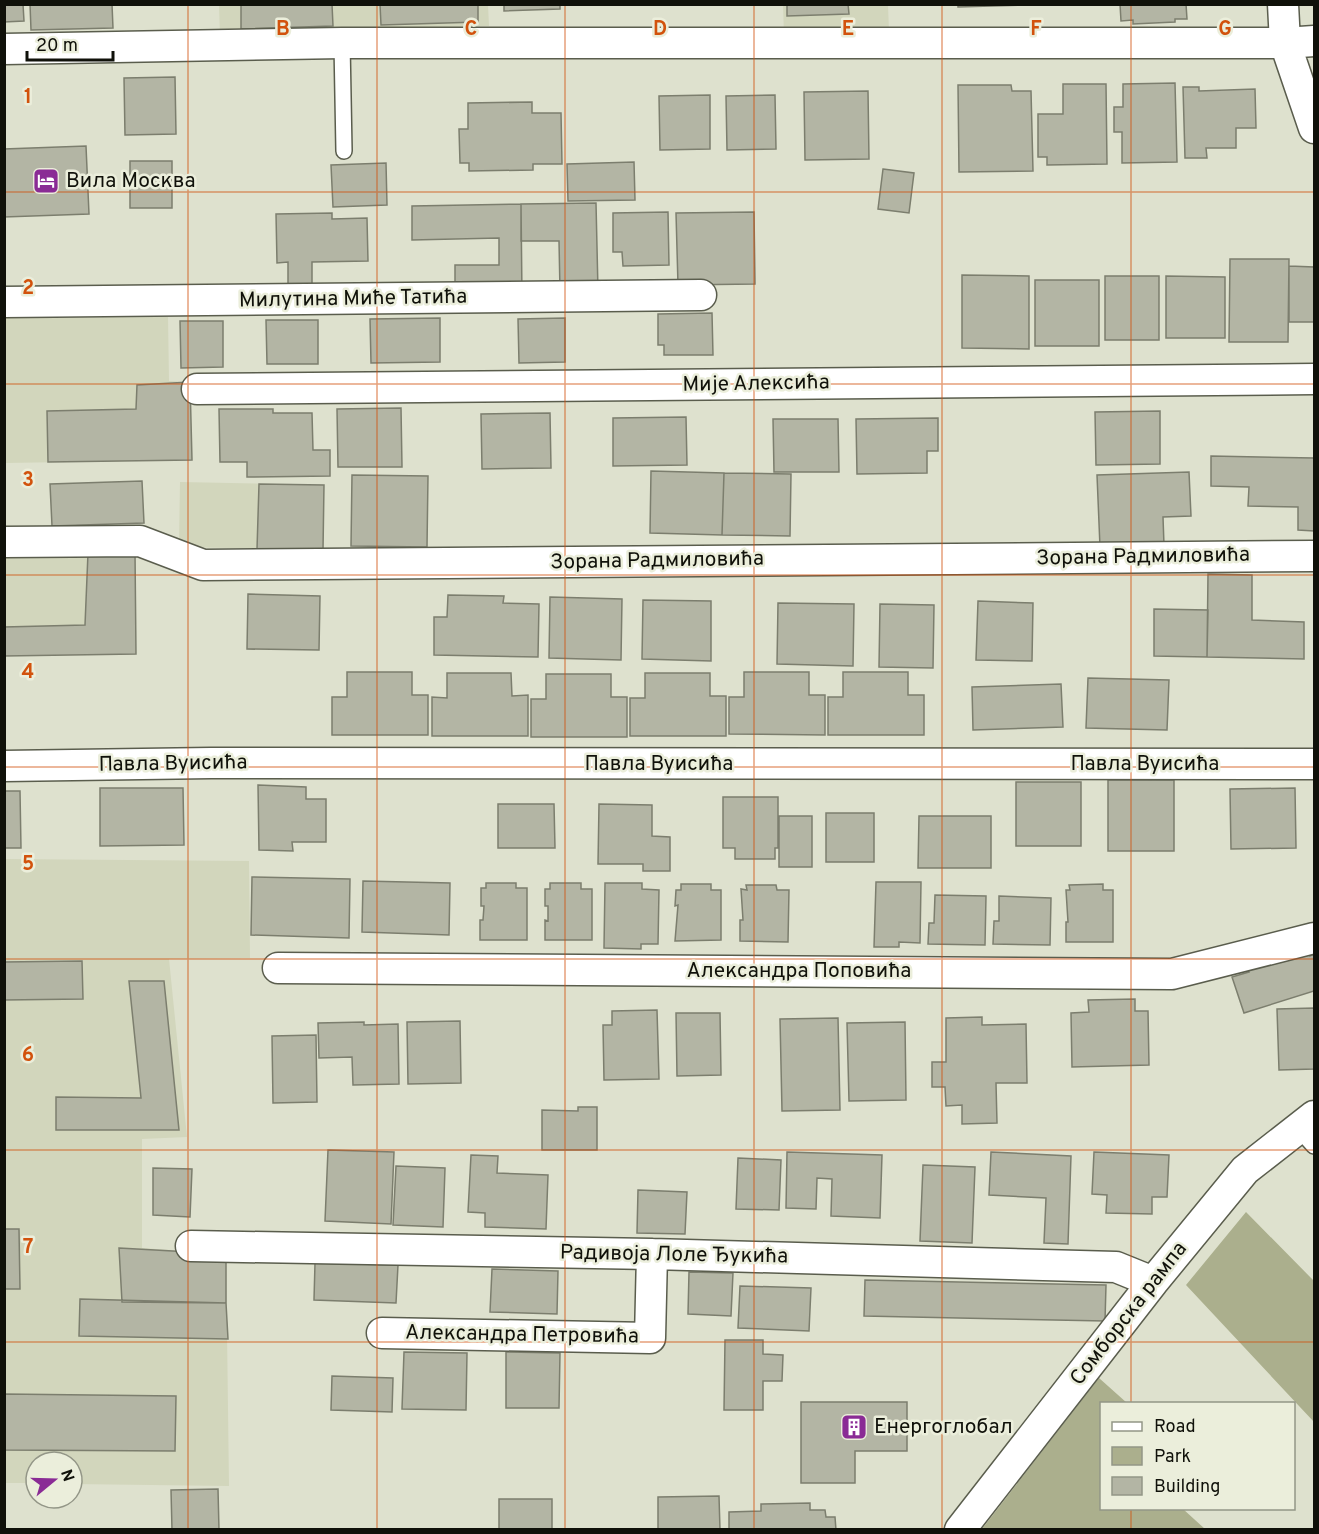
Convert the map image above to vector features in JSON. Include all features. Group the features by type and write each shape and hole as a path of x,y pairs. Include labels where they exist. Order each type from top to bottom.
{"street":[{"path":"1283,4 1285,43 1314,128"},
{"path":"4,49 342,43 1285,43 1314,41"},
{"name":"Милутина Миће Татића","path":"4,302 702,295"},
{"name":"Мије Алексића","path":"197,389 1314,379"},
{"name":"Зорана Радмиловића","path":"4,543 140,541 203,566 1314,556"},
{"name":"Павла Вуисића","path":"4,766 211,763 1314,764"},
{"name":"Александра Поповића","path":"278,968 1172,974 1314,938"},
{"name":"Сомборска рампа","path":"960,1530 1153,1282 1245,1170 1309,1130"},
{"name":"Радивоја Лоле Ђукића","path":"191,1246 652,1254 1116,1268 1153,1282"},
{"name":"Александра Петровића","path":"382,1333 650,1338 652,1254"}],"lane":[{"path":"342,43 344,151"}],"shaded area":[{"path":"219,5 488,5 489,26 220,35"},
{"path":"783,5 888,5 889,31 784,35"},
{"path":"168,317 169,381 190,382 192,460 5,463 4,318"},
{"path":"180,482 324,485 323,550 179,547"},
{"path":"135,552 136,654 5,656 4,556"},
{"path":"5,859 249,861 250,958 169,959 187,1137 142,1139 142,1248 226,1254 229,1486 84,1484 84,1450 24,1450 24,1483 5,1483"}],"green space":[{"path":"1246,1212 1314,1281 1314,1422 1186,1285"},
{"path":"1099,1378 1126,1402 1100,1402 1100,1510 1184,1510 1205,1529 982,1529"}],"building":[{"path":"4,4 23,4 24,21 4,22"},
{"path":"30,4 112,4 113,28 31,30"},
{"path":"241,4 332,4 333,26 241,29"},
{"path":"380,4 478,4 478,22 381,25"},
{"path":"504,4 560,4 560,9 504,11"},
{"path":"787,4 848,4 849,14 787,16"},
{"path":"958,4 1023,4 1023,5 958,7"},
{"path":"1120,4 1186,4 1187,19 1175,19 1175,22 1133,24 1133,20 1121,21"},
{"path":"175,77 176,134 125,135 124,78"},
{"path":"1175,83 1177,162 1122,163 1122,132 1114,132 1114,107 1123,107 1123,84"},
{"path":"1063,84 1106,84 1107,164 1047,165 1047,157 1038,157 1038,114 1063,114"},
{"path":"958,85 1011,85 1012,91 1031,91 1033,171 959,172"},
{"path":"1183,87 1199,87 1199,91 1255,89 1256,128 1236,128 1236,148 1206,148 1207,158 1185,158"},
{"path":"868,91 869,159 805,160 804,92"},
{"path":"710,95 710,149 660,150 659,96"},
{"path":"775,95 776,149 727,150 726,96"},
{"path":"532,102 532,113 561,113 562,164 533,164 533,170 469,171 469,163 460,163 459,129 468,129 468,103"},
{"name":"Вила Москва","path":"86,146 89,214 4,217 4,149"},
{"path":"130,161 172,161 172,208 130,208"},
{"path":"634,162 635,200 568,201 567,164"},
{"path":"386,163 387,205 333,207 331,165"},
{"path":"883,169 914,173 909,213 878,209"},
{"path":"596,203 598,291 560,291 559,241 521,241 521,204"},
{"path":"521,204 522,297 455,297 455,265 499,265 499,238 412,240 412,206"},
{"path":"668,212 669,265 623,266 622,252 613,252 613,213"},
{"path":"754,212 755,284 678,285 676,213"},
{"path":"332,213 332,219 367,218 368,261 312,262 312,284 288,284 288,262 277,263 276,214"},
{"path":"1230,259 1289,259 1288,342 1229,342"},
{"path":"1289,266 1314,267 1314,322 1289,322"},
{"path":"962,275 1029,276 1029,349 962,348"},
{"path":"1105,276 1159,276 1159,340 1105,340"},
{"path":"1166,276 1225,277 1225,338 1166,338"},
{"path":"1035,280 1099,280 1099,346 1035,346"},
{"path":"712,313 713,355 664,355 664,345 658,345 658,314"},
{"path":"440,318 440,362 371,363 370,319"},
{"path":"565,318 565,362 519,363 518,319"},
{"path":"266,320 318,320 318,364 267,364"},
{"path":"180,321 223,321 223,367 181,368"},
{"path":"190,382 192,460 48,462 47,411 136,409 137,385"},
{"path":"401,408 402,467 338,467 337,409"},
{"path":"219,409 273,409 273,413 312,413 313,450 330,450 330,476 247,477 247,462 220,462"},
{"path":"1160,411 1160,464 1096,465 1095,412"},
{"path":"550,413 551,468 482,469 481,414"},
{"path":"686,417 687,465 613,466 613,418"},
{"path":"938,418 938,451 927,451 927,473 857,474 856,419"},
{"path":"773,419 838,419 839,472 774,472"},
{"path":"1211,456 1314,458 1314,531 1298,530 1298,507 1248,506 1249,487 1211,486"},
{"path":"651,471 724,473 722,535 650,533"},
{"path":"1189,472 1191,516 1163,517 1164,545 1100,547 1097,475"},
{"path":"724,473 791,474 790,536 722,535"},
{"path":"352,475 428,476 427,547 351,546"},
{"path":"142,481 144,523 52,526 50,484"},
{"path":"259,484 324,485 323,550 257,549"},
{"path":"135,552 136,654 4,656 4,627 85,625 88,553"},
{"path":"1208,574 1252,575 1252,620 1304,622 1304,659 1207,657"},
{"path":"248,594 320,596 319,650 247,649"},
{"path":"448,595 504,596 503,603 539,604 538,657 434,655 434,617 447,617"},
{"path":"550,597 622,599 621,660 549,658"},
{"path":"643,600 711,601 711,661 642,659"},
{"path":"978,601 1033,603 1032,661 976,660"},
{"path":"778,603 854,604 853,666 777,664"},
{"path":"880,604 934,605 933,668 879,667"},
{"path":"1154,609 1208,610 1207,657 1154,656"},
{"path":"347,672 412,672 412,695 428,695 428,735 332,735 332,697 347,697"},
{"path":"744,672 809,672 809,695 825,695 825,735 729,734 729,697 744,697"},
{"path":"843,672 908,672 908,695 924,695 924,735 828,735 828,697 843,697"},
{"path":"447,673 511,673 512,696 528,695 528,736 432,736 432,697 447,698"},
{"path":"645,673 710,673 710,696 726,696 726,736 630,736 630,698 645,698"},
{"path":"546,674 611,674 611,697 627,697 627,737 531,737 531,699 546,699"},
{"path":"1088,678 1169,680 1167,730 1086,728"},
{"path":"1061,684 1063,727 973,730 972,687"},
{"path":"1108,780 1174,780 1174,851 1108,851"},
{"path":"1016,782 1081,782 1081,846 1016,846"},
{"path":"258,785 306,787 306,799 326,799 326,842 292,842 293,851 259,850"},
{"path":"100,788 183,788 184,845 100,846"},
{"path":"1295,788 1296,848 1231,849 1230,789"},
{"path":"4,791 20,791 21,848 4,848"},
{"path":"723,797 778,797 778,848 775,848 775,859 735,859 735,848 723,848"},
{"path":"498,804 554,804 555,848 498,848"},
{"path":"599,804 652,805 652,836 670,837 670,871 643,871 643,864 598,864"},
{"path":"826,813 874,813 874,862 826,862"},
{"path":"779,816 812,816 812,867 779,867"},
{"path":"919,816 991,816 991,868 918,868"},
{"path":"252,877 350,879 349,938 251,935"},
{"path":"363,881 450,883 449,935 362,932"},
{"path":"876,882 921,882 920,943 899,942 899,947 874,947"},
{"path":"486,883 516,883 516,888 527,888 527,940 480,940 480,920 483,920 484,906 481,906 481,888 486,888"},
{"path":"550,883 581,883 581,889 592,889 592,940 545,940 548,906 545,906 545,889 550,889"},
{"path":"605,883 642,883 642,889 659,890 658,944 641,944 641,949 604,948"},
{"path":"681,884 711,884 711,890 721,890 721,940 675,941 678,905 675,906 676,890 681,890"},
{"path":"1103,884 1103,890 1113,890 1113,942 1066,942 1066,922 1068,922 1066,890 1070,890 1069,885"},
{"path":"746,885 776,885 777,890 789,890 788,942 740,941 740,920 743,920 741,889 747,890"},
{"path":"935,895 986,896 985,945 928,944 929,923 934,923"},
{"path":"999,896 1051,898 1050,945 993,944 994,921 999,921"},
{"path":"1307,948 1310,956 1314,954 1314,991 1244,1013 1232,977 1249,972 1247,968"},
{"path":"82,961 83,999 4,1000 4,962"},
{"path":"129,981 164,981 179,1130 56,1130 56,1097 141,1098"},
{"path":"1135,999 1135,1011 1148,1011 1149,1065 1072,1067 1071,1013 1089,1012 1088,1000"},
{"path":"1314,1008 1314,1069 1279,1070 1277,1009"},
{"path":"657,1010 659,1079 604,1080 603,1025 612,1025 612,1011"},
{"path":"676,1013 720,1013 721,1075 677,1076"},
{"path":"982,1017 982,1025 1026,1024 1027,1083 996,1083 997,1123 962,1124 962,1105 946,1106 945,1087 932,1087 932,1062 946,1062 946,1018"},
{"path":"838,1018 840,1110 782,1111 780,1019"},
{"path":"460,1021 461,1083 408,1084 407,1022"},
{"path":"364,1022 364,1025 398,1024 399,1084 353,1085 352,1057 319,1058 318,1023"},
{"path":"905,1022 906,1100 849,1101 847,1023"},
{"path":"316,1035 317,1102 273,1103 272,1036"},
{"path":"578,1107 597,1107 597,1150 542,1150 542,1110 578,1111"},
{"path":"328,1150 394,1152 391,1224 325,1221"},
{"path":"787,1152 882,1155 880,1218 831,1216 832,1179 817,1178 816,1209 786,1208"},
{"path":"991,1152 1071,1156 1068,1244 1044,1243 1046,1198 989,1195"},
{"path":"1094,1152 1169,1155 1167,1197 1152,1197 1152,1214 1106,1213 1107,1195 1092,1194"},
{"path":"471,1155 498,1156 497,1173 548,1175 546,1229 485,1227 485,1213 468,1212"},
{"path":"738,1158 781,1160 779,1210 736,1209"},
{"path":"923,1165 975,1167 972,1243 920,1241"},
{"path":"396,1166 445,1168 443,1227 393,1225"},
{"path":"153,1168 192,1169 190,1217 153,1215"},
{"path":"638,1190 687,1192 685,1234 637,1233"},
{"path":"4,1229 19,1229 20,1289 4,1289"},
{"path":"119,1248 226,1254 226,1303 122,1302"},
{"path":"315,1263 398,1265 396,1303 314,1300"},
{"path":"492,1269 558,1271 557,1314 490,1312"},
{"path":"689,1272 733,1273 731,1316 688,1314"},
{"path":"865,1280 1106,1285 1105,1321 864,1316"},
{"path":"740,1286 811,1288 809,1331 738,1328"},
{"path":"80,1299 226,1303 228,1339 79,1336"},
{"path":"725,1340 763,1340 763,1354 783,1355 782,1381 763,1381 763,1410 724,1410"},
{"path":"404,1352 467,1353 466,1410 402,1409"},
{"path":"506,1352 560,1353 559,1408 506,1408"},
{"path":"332,1376 393,1378 392,1412 331,1410"},
{"path":"4,1394 176,1396 175,1451 4,1450"},
{"name":"Енергоглобал","path":"801,1402 907,1402 907,1451 855,1451 855,1483 801,1483"},
{"path":"218,1489 219,1530 172,1530 171,1490"},
{"path":"719,1496 720,1530 658,1530 658,1497"},
{"path":"499,1499 552,1499 552,1530 499,1530"},
{"path":"810,1503 810,1510 825,1510 826,1517 835,1517 836,1530 729,1530 729,1512 761,1511 761,1504"}],"place":[{"name":"Вила Москва","path":"46,181"},
{"name":"Енергоглобал","path":"854,1427"}]}
